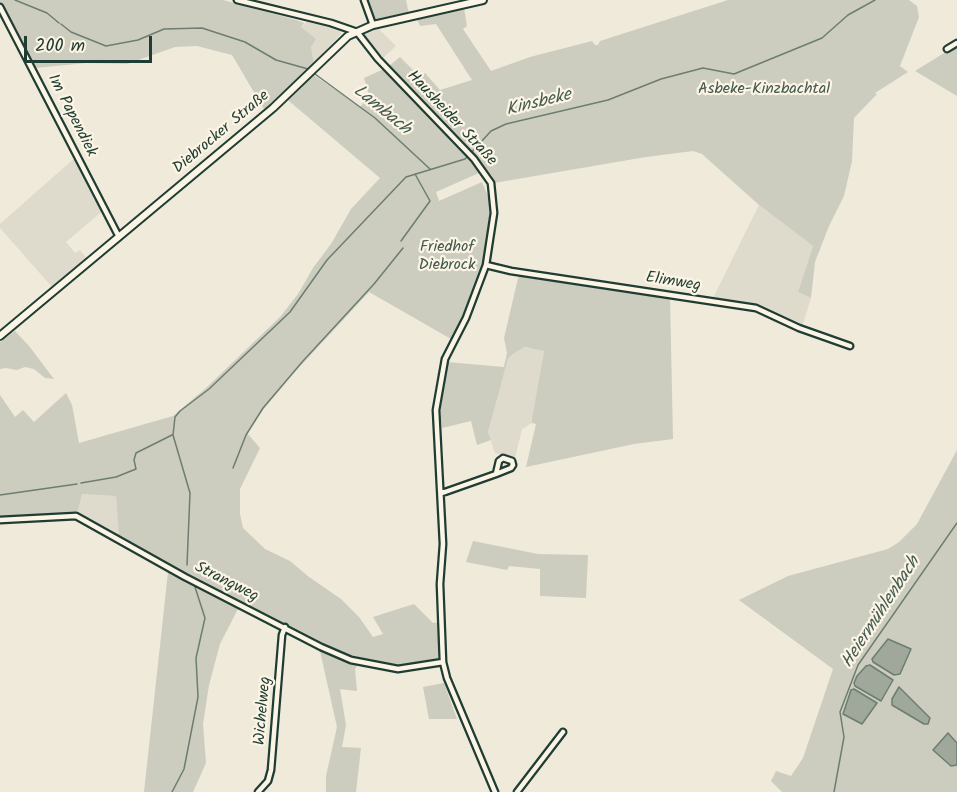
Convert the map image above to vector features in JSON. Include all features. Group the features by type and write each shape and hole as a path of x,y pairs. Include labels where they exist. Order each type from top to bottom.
{"main road":[{"name":"Diebrocker Straße","path":"0,336 273,108 333,49 357,32 373,25 483,0"}],"street":[{"path":"237,0 331,23 357,32"},
{"path":"364,0 373,25"},
{"name":"Im Papendiek","path":"0,7 119,237"},
{"name":"Hausheider Straße","path":"357,32 372,52 489,177 494,197 493,230 486,265 466,318 447,352 436,410 443,544 440,584 444,662 447,678 495,792"},
{"path":"947,49 957,43"},
{"name":"Elimweg","path":"486,265 511,271 756,308 799,328 850,346"},
{"path":"441,493 496,474"},
{"name":"Strangweg","path":"0,520 76,516 185,577 351,660 398,669 444,662"},
{"name":"Wichelweg","path":"258,792 268,781 271,770 282,635 285,627"},
{"path":"517,792 563,732"}],"shaded area":[{"path":"309,20 333,26 341,34 314,64 311,47 301,27"},
{"path":"377,27 396,46 381,60 368,46 361,33"},
{"path":"77,156 104,210 66,242 75,253 80,250 87,259 52,287 0,228 0,224"},
{"path":"759,205 813,246 798,292 811,298 802,327 760,307 712,300"},
{"path":"509,345 544,350 532,423 522,429 515,458 495,453 488,432"},
{"path":"82,494 116,496 120,534 77,514"},
{"path":"888,639 911,649 900,674 894,675 873,662 872,659"},
{"path":"870,665 893,680 881,701 855,686 854,683 857,676 866,666"},
{"path":"899,687 930,718 928,724 924,724 892,705 892,699"},
{"path":"854,689 877,703 862,724 843,714 851,690"},
{"path":"948,733 957,743 957,765 951,766 933,750"}],"green space":[{"name":"Asbeke-Kinzbachtal","path":"0,0 223,0 296,20 304,23 301,27 316,39 311,47 314,64 308,71 360,107 369,95 364,78 384,69 418,102 421,100 389,66 400,57 420,77 425,73 440,90 472,80 436,24 420,26 417,19 464,8 467,26 463,29 491,71 530,57 592,41 598,45 600,41 728,0 909,0 917,6 919,17 900,66 908,72 875,93 877,94 854,118 852,161 844,196 815,262 811,298 798,292 813,246 759,205 702,154 693,151 646,157 494,183 492,176 471,153 468,156 479,173 436,192 439,201 482,182 491,204 492,215 485,268 465,315 451,339 369,292 293,374 247,433 260,448 240,489 240,514 243,528 265,549 290,561 341,599 359,617 373,637 383,634 373,617 414,604 433,623 440,622 442,661 397,667 351,660 358,664 355,669 357,691 340,689 346,725 342,747 361,748 356,792 326,792 326,776 337,727 320,651 284,627 241,603 220,644 209,685 203,724 206,763 193,792 144,792 168,572 74,517 0,519 0,395 15,417 23,410 34,422 66,393 72,405 79,443 173,416 206,388 280,317 331,244 351,209 380,178 289,101 284,94 265,111 232,55 197,46 175,47 127,64 87,63 35,68","holes":["82,494 116,496 119,534 77,514"]},
{"path":"360,0 406,0 409,14 369,21"},
{"path":"957,45 957,96 915,71"},
{"path":"519,274 670,296 673,439 634,444 526,467 536,424 532,423 532,419 544,351 525,347 508,358 488,432 491,440 477,445 471,421 442,428 440,409 447,362 504,367 507,353 504,338"},
{"path":"15,331 54,379 45,378 34,369 25,367 17,370 0,369 0,342"},
{"path":"957,450 957,743 948,734 951,766 957,765 957,792 782,792 771,781 776,771 791,776 803,758 833,669 739,600 788,576 888,549 899,542 917,524","holes":["900,687 930,718 906,713 892,705"]},
{"path":"473,541 538,554 588,555 586,598 540,596 540,569 509,566 507,570 466,562"},
{"path":"444,683 457,719 429,719 423,687"}],"waterway":[{"name":"Lambach","path":"15,0 47,13 59,23"},
{"name":"Kinsbeke","path":"471,153 491,131 506,124 608,100 661,79 703,68 734,74 822,38 848,15 875,0"},
{"name":"Lambach","path":"61,24 71,32 106,46 138,40 164,29 202,28 245,42 276,60 308,69"},
{"name":"Lambach","path":"315,74 375,118 430,169"},
{"name":"Kinsbeke","path":"187,565 190,493 173,435 175,417 209,389 290,312 327,260 406,177 465,159 468,156"},
{"path":"401,241 430,201 415,174"},
{"path":"233,468 246,435 263,408 374,284 403,248"},
{"path":"81,483 116,477 136,469 134,460 136,453 172,435"},
{"path":"0,495 77,484"},
{"name":"Heiermühlenbach","path":"834,792 844,737 840,712 858,665 957,523"},
{"path":"172,792 184,769 198,697 196,658 205,618 194,584"}],"park label":[{"name":"Friedhof Diebrock","path":"447,257"}]}
